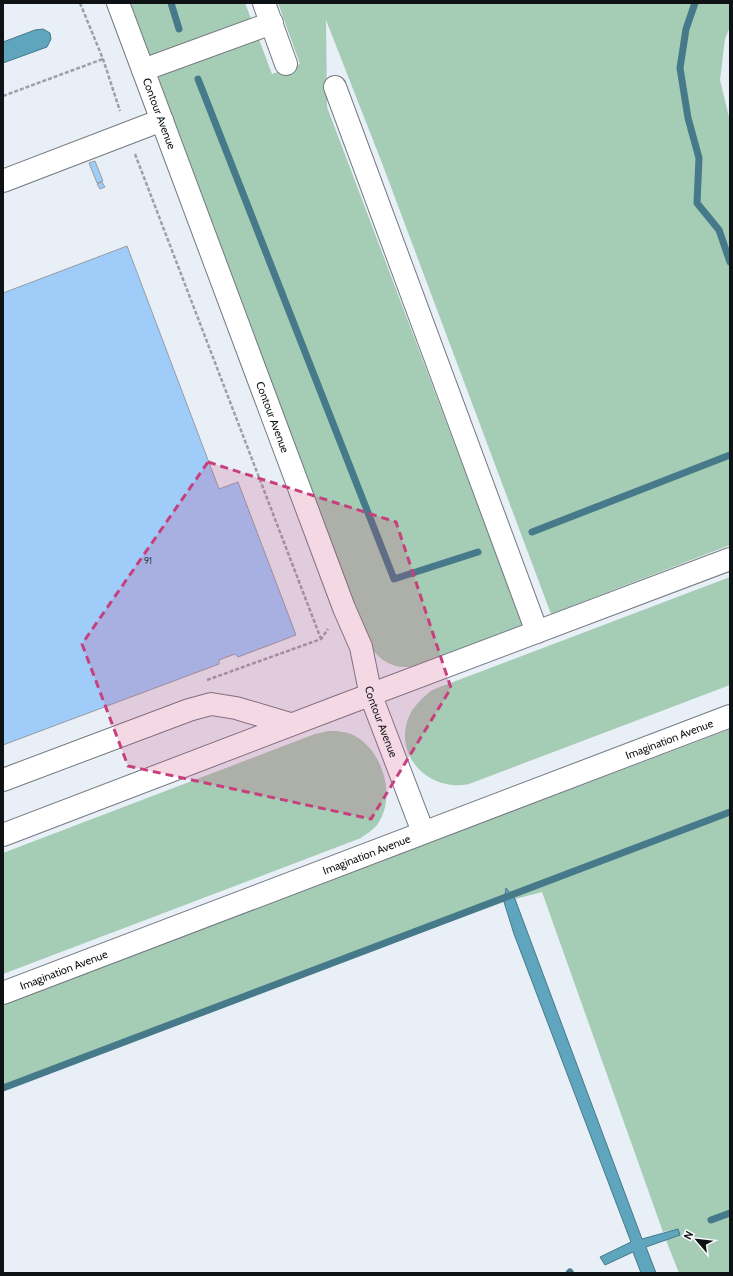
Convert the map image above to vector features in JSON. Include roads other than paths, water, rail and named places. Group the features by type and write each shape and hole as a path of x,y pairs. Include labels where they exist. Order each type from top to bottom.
{"street":[{"name":"Contour Avenue","path":"118,3 344,608 361,647 371,696 422,832"},
{"path":"143,70 268,13 286,64"},
{"path":"334,87 537,632"},
{"path":"3,181 162,120"},
{"path":"3,835 290,724 371,696 730,559"},
{"path":"3,780 189,710 210,704 236,708 290,724"},
{"name":"Imagination Avenue","path":"3,993 422,832 730,716"}],"water":[{"path":"43,29 50,33 51,39 47,47 3,63 3,42 35,30"},
{"path":"506,888 515,899 642,1239 678,1229 680,1235 646,1247 656,1273 641,1273 633,1252 605,1265 600,1257 631,1242 514,934 504,902"}],"waterway":[{"path":"171,3 179,29"},
{"path":"695,3 686,29 680,68 688,118 699,158 697,203 719,230 730,262"},
{"path":"198,79 394,579 478,552"},
{"path":"532,532 730,455"},
{"path":"3,1088 730,812"},
{"path":"711,1220 730,1213"}]}
